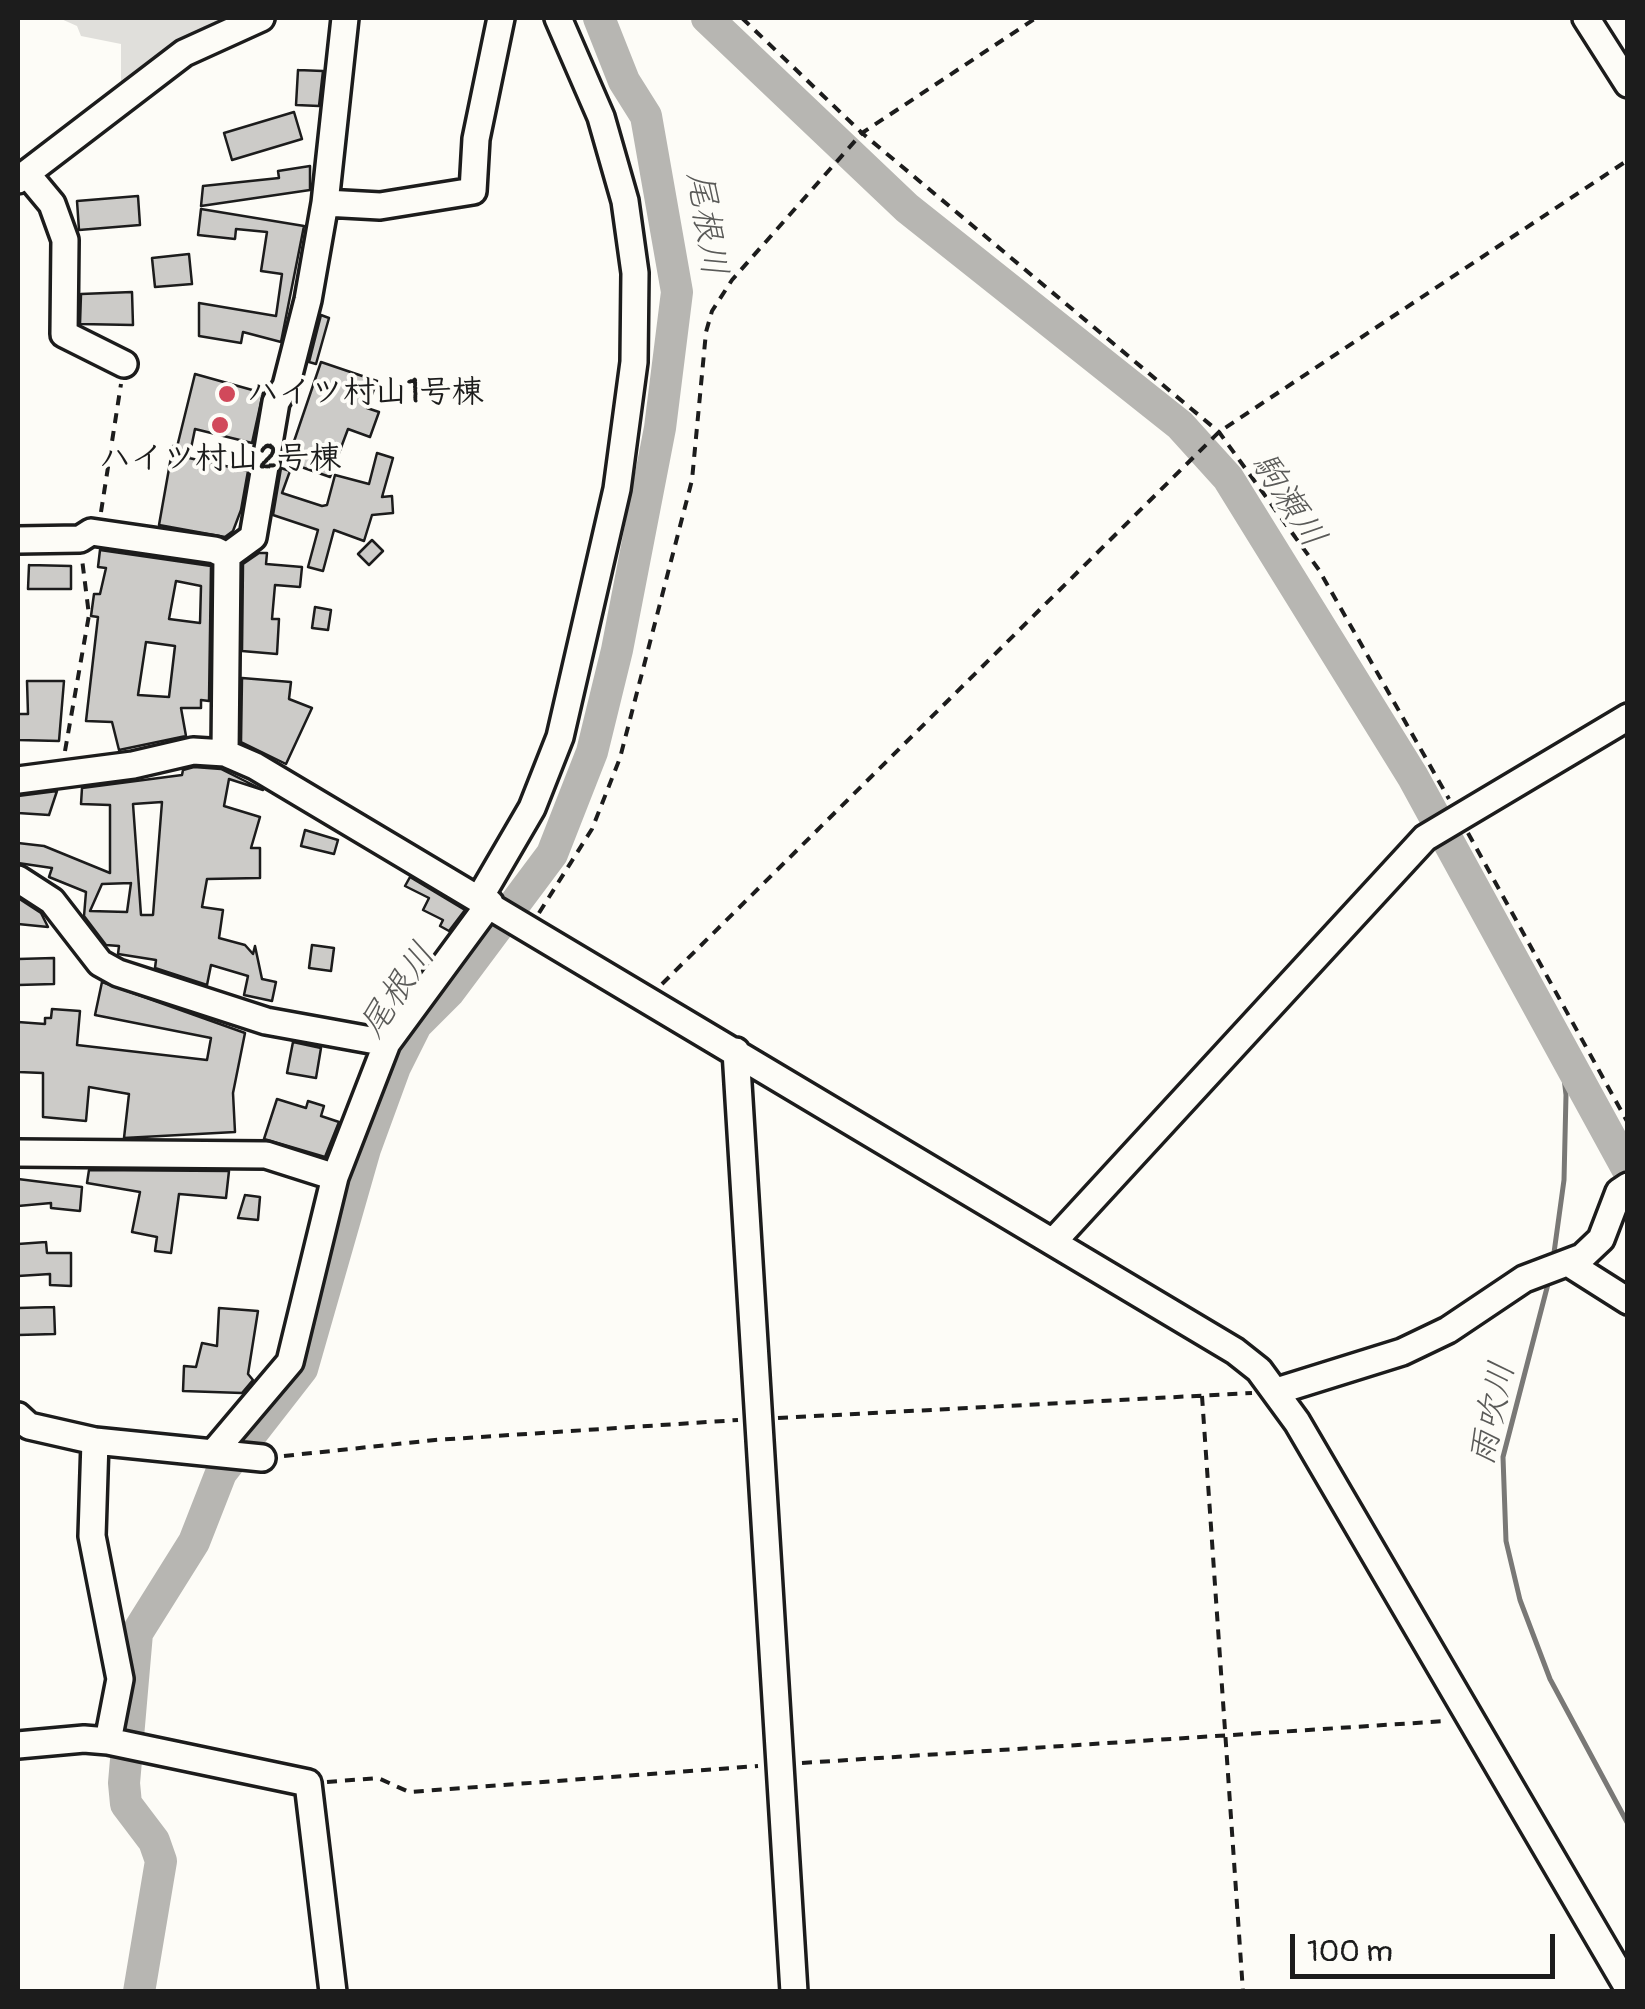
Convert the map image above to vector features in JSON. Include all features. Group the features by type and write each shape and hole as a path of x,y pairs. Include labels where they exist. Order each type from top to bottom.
{"street":[{"path":"124,364 64,334 65,240 52,204 22,177 184,53 261,18"},
{"path":"227,556 253,537 276,402 286,386 308,300 325,203 345,18"},
{"path":"325,203 380,206 473,191 476,139 501,18"},
{"path":"213,1453 290,1362 336,1177 388,1043 488,903 560,737 617,489 638,318 625,201 601,117 558,18"},
{"path":"1586,18 1628,84"},
{"path":"18,540 86,535 215,550 227,556"},
{"path":"225,753 227,556"},
{"path":"1053,1242 1425,838 1628,717"},
{"path":"18,780 133,765 167,754 225,753 284,780 1235,1351 1277,1391 1628,1988"},
{"path":"18,879 52,901 100,963 118,974 266,1021 388,1043"},
{"path":"736,1051 794,1992"},
{"path":"18,1154 266,1155 336,1177"},
{"path":"1277,1391 1402,1352 1448,1330 1524,1279 1558,1266 1602,1239 1619,1192 1628,1186"},
{"path":"1558,1266 1628,1301"},
{"path":"18,1416 29,1426 95,1441 262,1458"},
{"path":"95,1441 92,1536 120,1679 108,1741"},
{"path":"18,1745 84,1738 108,1741 308,1783 333,1992"}],"path":[{"path":"742,18 862,133 1218,432 1318,570 1628,1122"},
{"path":"524,924 592,829 620,758 692,480 706,332 712,312 732,280 862,133 1036,18"},
{"path":"648,997 1218,432 1628,160"},
{"path":"64,774 68,718 84,662 89,615 86,535 104,506 124,364"},
{"path":"262,1458 435,1440 1277,1391"},
{"path":"1202,1396 1244,1992"},
{"path":"308,1783 378,1778 409,1792 1471,1720"}],"shaded area":[{"path":"59,18 238,18 121,92 121,44 81,36 77,26"}],"building":[{"path":"298,70 323,71 319,106 296,105"},
{"path":"294,112 302,139 232,160 224,133"},
{"path":"310,166 310,190 201,206 203,186 279,178 278,171"},
{"path":"138,196 140,225 79,230 77,201"},
{"path":"201,209 304,226 281,342 243,332 241,343 199,336 199,303 276,316 282,274 261,271 267,232 236,229 235,239 198,235"},
{"path":"189,254 192,284 155,287 152,258"},
{"path":"132,292 133,325 80,324 81,294"},
{"path":"321,315 329,318 316,364 309,362"},
{"path":"321,362 377,381 367,408 379,412 370,437 348,429 330,477 287,462"},
{"path":"195,374 263,393 252,443 195,429 189,458 248,471 241,510 233,531 225,537 159,525 173,446 177,447"},
{"path":"377,453 393,458 382,497 392,496 393,513 372,515 364,541 334,530 323,571 308,567 318,530 273,515 281,468 290,471 282,493 322,506 327,505 335,475 369,484"},
{"path":"372,540 383,551 369,565 358,554"},
{"path":"100,550 211,566 209,701 201,700 201,708 181,708 186,736 119,750 112,722 86,721 98,617 91,616 94,594 100,594 106,568 98,567","holes":["176,581 201,586 200,623 169,619","146,642 175,646 169,697 138,695"]},
{"path":"259,553 267,553 266,564 302,567 300,587 275,585 272,619 279,619 277,654 242,651 243,564"},
{"path":"29,565 71,566 71,589 28,589"},
{"path":"315,607 331,610 328,630 312,628"},
{"path":"242,678 291,682 289,699 312,708 286,764 241,742"},
{"path":"27,681 64,681 59,741 18,740 18,714 28,714"},
{"path":"221,769 263,790 229,779 224,806 260,817 251,848 260,848 260,878 207,879 202,907 223,910 219,938 245,945 253,954 255,946 262,979 276,982 272,1001 244,995 248,976 211,965 207,985 155,968 156,960 118,954 119,946 106,945 84,916 86,892 49,877 52,868 18,863 18,843 44,846 110,873 110,805 81,804 82,788 182,775 183,770","holes":["162,802 153,915 141,915 133,804","131,883 127,912 90,911 102,884"]},
{"path":"57,791 49,815 18,813 18,796"},
{"path":"305,830 338,840 334,854 301,846"},
{"path":"410,877 465,910 449,931 440,926 443,920 423,910 429,898 405,886"},
{"path":"18,898 41,913 48,927 18,924"},
{"path":"312,945 334,948 331,971 309,968"},
{"path":"54,958 54,984 18,985 18,959"},
{"path":"102,982 245,1033 233,1093 235,1132 124,1138 129,1094 89,1087 86,1121 43,1117 43,1073 18,1072 18,1022 45,1024 52,1009 80,1011 77,1045 207,1060 211,1038 95,1015"},
{"path":"293,1042 321,1048 316,1078 287,1073"},
{"path":"277,1099 306,1108 308,1101 324,1106 321,1116 339,1122 325,1157 264,1139"},
{"path":"89,1170 229,1171 226,1198 179,1194 171,1253 155,1251 157,1237 132,1232 140,1192 87,1183"},
{"path":"18,1179 82,1187 80,1211 51,1208 51,1203 18,1206"},
{"path":"245,1195 260,1197 258,1220 238,1218"},
{"path":"46,1242 47,1253 71,1253 71,1286 50,1285 50,1274 18,1276 18,1244"},
{"path":"54,1307 55,1334 18,1335 18,1308"},
{"path":"219,1308 258,1311 248,1374 253,1380 242,1393 183,1391 184,1366 196,1367 202,1343 217,1346"}],"waterway":[{"name":"尾根川","path":"139,1992 161,1861 154,1841 126,1804 124,1783 137,1633 194,1542 221,1473 302,1369 365,1149 395,1067 416,1025 449,992 552,854 592,752 617,650 660,428 677,292 646,116 624,81 599,18"},
{"name":"駒瀬川","path":"707,18 907,208 1180,425 1228,478 1413,777 1628,1170"},
{"name":"雨吹川","path":"1553,1260 1564,1180 1566,1095 1561,1051"},
{"name":"雨吹川","path":"1549,1280 1503,1457 1506,1541 1520,1600 1550,1679 1628,1824"}],"place":[{"name":"ハイツ村山1号棟","path":"227,394"},
{"name":"ハイツ村山2号棟","path":"220,425"}]}
